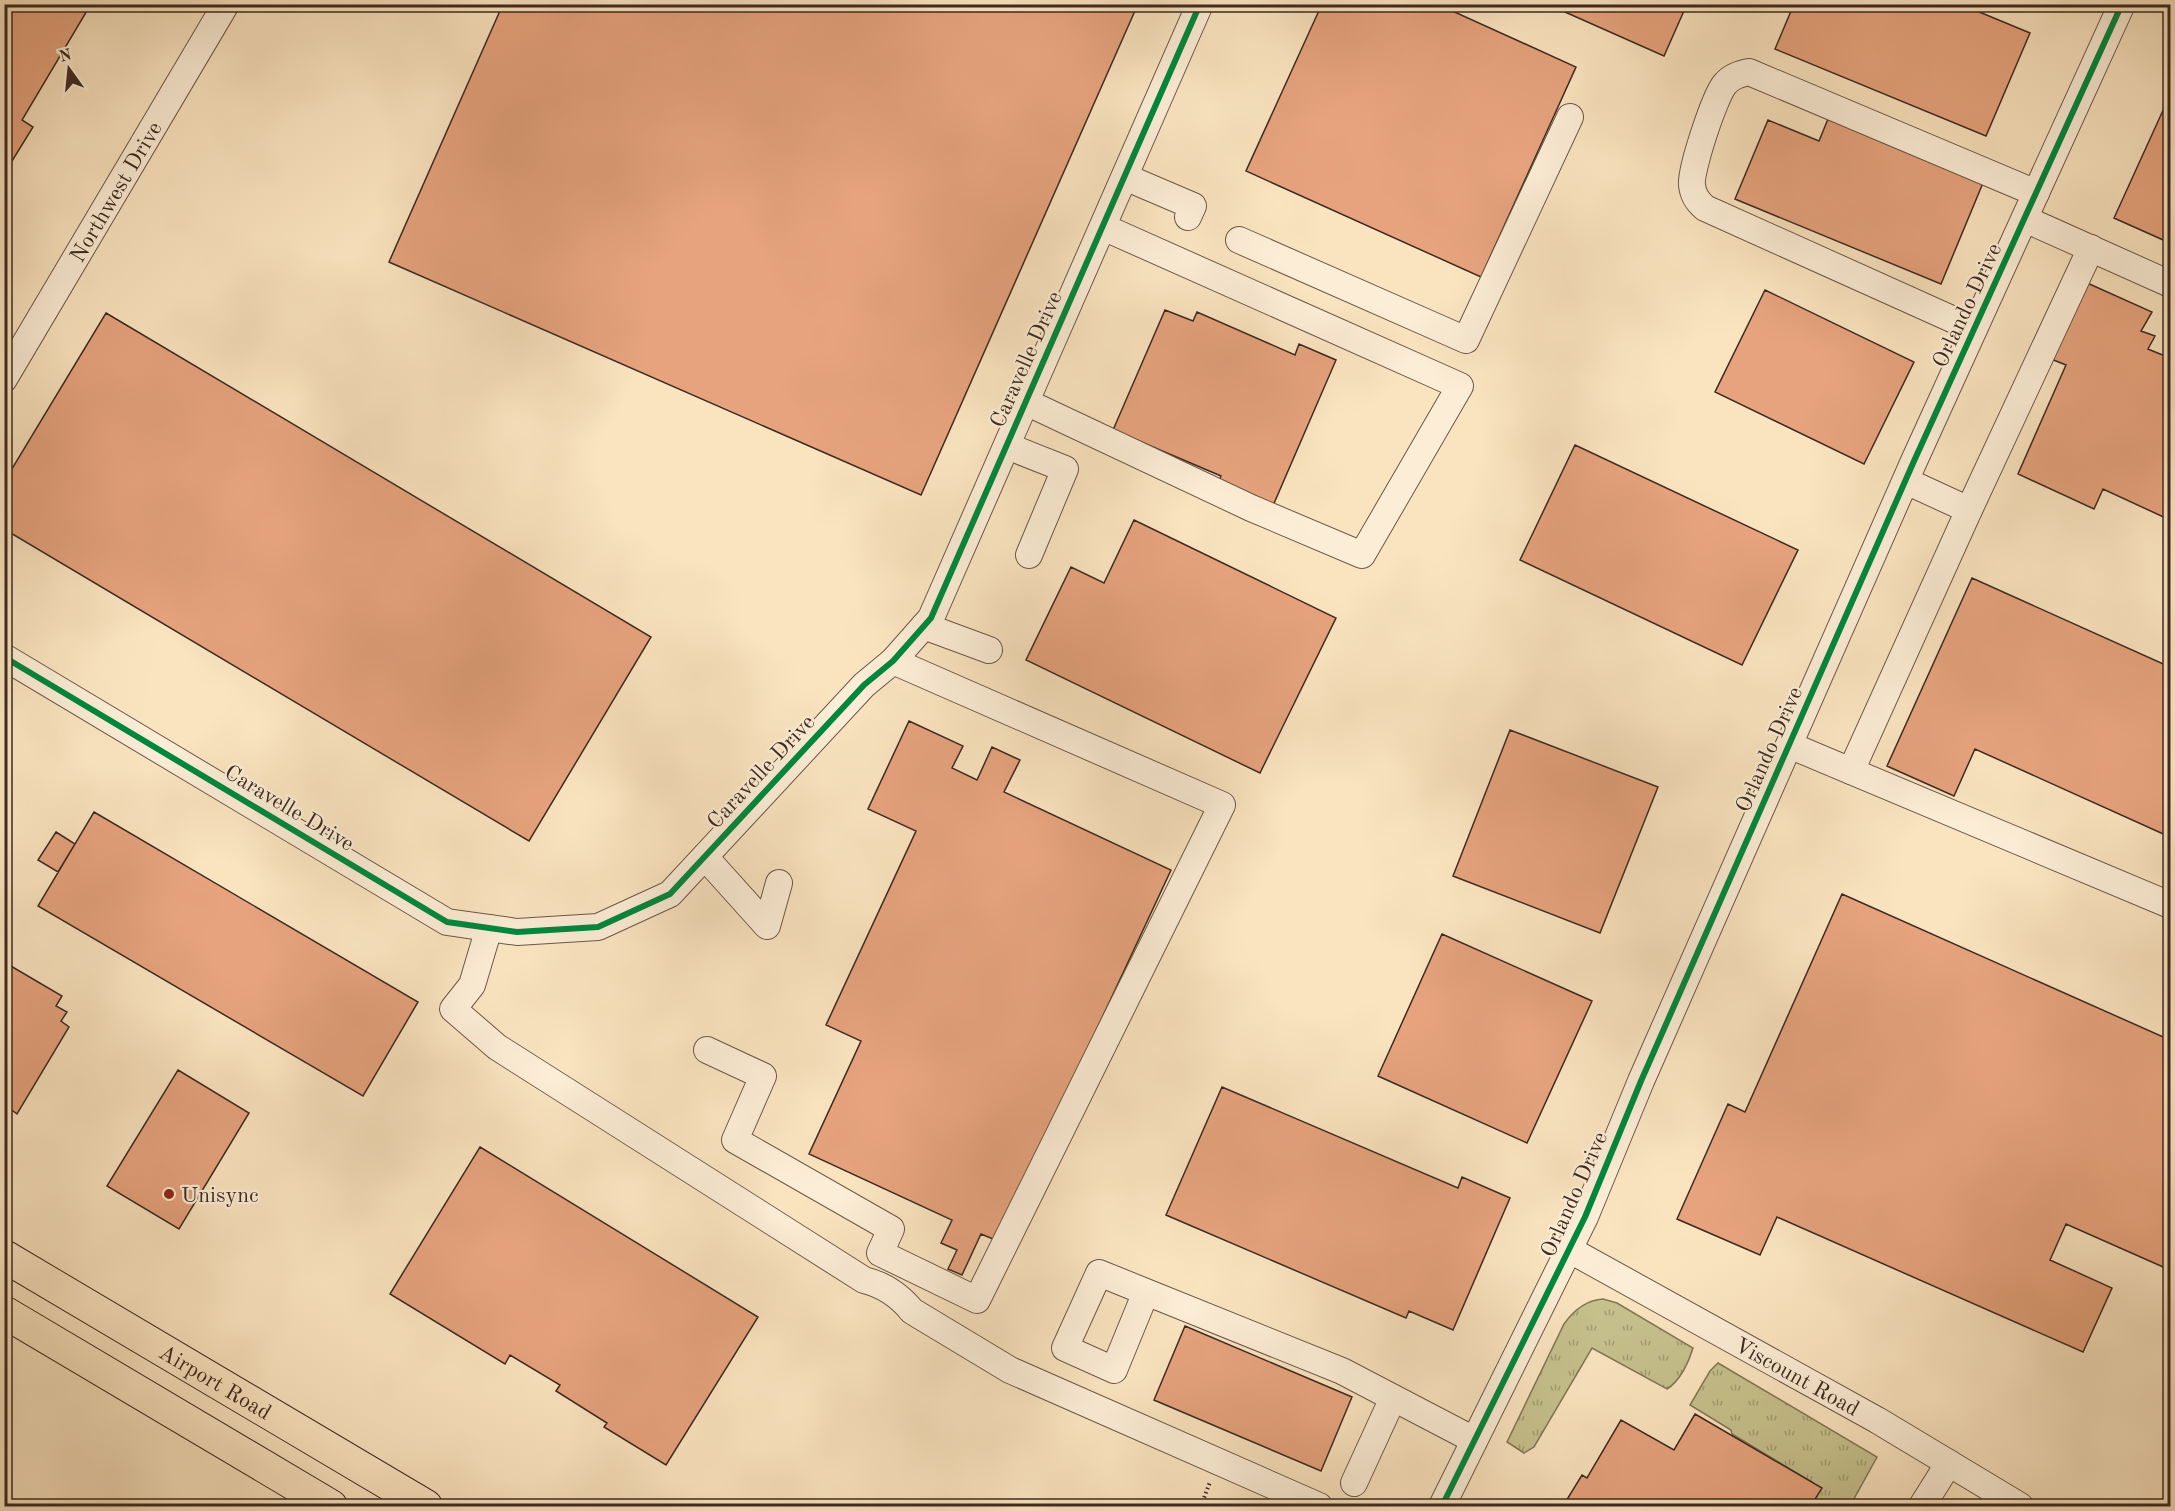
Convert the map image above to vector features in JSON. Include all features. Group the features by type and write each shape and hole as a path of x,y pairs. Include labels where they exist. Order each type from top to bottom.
{"main road":[{"name":"Airport Road","path":"4,1256 426,1506"},
{"path":"4,1312 331,1506"}],"street":[{"name":"Northwest Drive","path":"4,379 226,4"},
{"name":"Caravelle Drive","path":"4,657 447,922 517,932 598,927 670,894 864,685 893,661 931,618 1200,4"},
{"name":"Orlando Drive","path":"1442,1506 1570,1250 1641,1081 1789,745 2122,4"},
{"path":"1974,329 1705,208 1696,199 1691,182 1706,126 1724,85 1737,75 1749,72 2036,193"},
{"path":"1239,240 1466,340 1570,117"},
{"path":"1125,177 1192,206 1188,217"},
{"path":"2025,219 2170,284"},
{"path":"1026,402 1251,508 1362,555 1460,386 1103,227"},
{"path":"1851,771 2091,248"},
{"path":"1007,446 1065,469 1029,555"},
{"path":"1906,481 1969,510"},
{"path":"924,626 989,650"},
{"path":"707,1050 763,1076 735,1140 891,1229 880,1253 977,1300 1222,806 893,661"},
{"path":"1789,745 2170,905"},
{"path":"705,857 767,926 779,883"},
{"path":"489,928 472,985 453,1009 497,1047 864,1280 879,1284 901,1298 912,1311 1010,1370 1319,1506"},
{"name":"Viscount Road","path":"1570,1250 1877,1420 2020,1506"},
{"path":"1146,1292 1342,1371 1474,1440"},
{"path":"1354,1483 1393,1398"},
{"path":"1922,1506 1949,1463"}],"green space":[{"path":"1603,1299 1617,1303 1693,1348 1686,1365 1680,1376 1667,1389 1592,1348 1534,1447 1524,1453 1507,1442 1564,1324 1581,1307 1591,1301"},
{"path":"1718,1363 1877,1457 1850,1506 1798,1506 1812,1482 1732,1434 1731,1430 1690,1405 1710,1371"}],"building":[{"path":"4,4 91,4 22,120 33,127 4,174"},
{"path":"503,4 1138,4 921,495 389,262"},
{"path":"1322,4 1437,4 1576,67 1481,277 1246,171"},
{"path":"1547,4 1687,4 1664,56"},
{"path":"1794,4 1960,4 2030,33 1986,136 1775,49"},
{"path":"2170,95 2170,243 2114,218"},
{"path":"1828,119 1983,183 1941,284 1735,199 1768,120 1819,141"},
{"path":"2085,282 2152,312 2141,331 2155,336 2148,349 2170,358 2170,520 2103,489 2094,509 2018,474 2066,365 2051,359"},
{"path":"1765,290 1914,362 1864,464 1715,392"},
{"path":"1165,310 1193,321 1197,312 1295,355 1299,344 1336,360 1272,508 1217,484 1221,476 1113,430"},
{"path":"106,313 651,637 529,841 4,529 4,482"},
{"path":"1575,445 1798,550 1742,665 1520,560"},
{"path":"1134,520 1336,618 1260,773 1026,660 1071,567 1104,583"},
{"path":"1972,578 2170,667 2170,837 1975,749 1954,796 1887,766"},
{"path":"909,721 963,746 952,768 977,780 992,747 1020,760 1004,792 1171,870 998,1241 981,1234 962,1275 948,1269 957,1250 941,1243 952,1220 809,1154 861,1041 826,1025 916,831 868,809"},
{"path":"1510,730 1658,787 1600,933 1453,876"},
{"path":"94,812 418,1002 363,1096 38,906"},
{"path":"56,832 75,844 58,872 38,860"},
{"path":"1842,894 2170,1040 2170,1270 2066,1224 2050,1260 2112,1288 2083,1352 1777,1217 1760,1255 1677,1219 1728,1104 1745,1112"},
{"path":"1442,934 1592,1001 1527,1143 1378,1076"},
{"path":"4,962 62,996 56,1006 67,1012 61,1021 69,1027 17,1114 9,1108 4,1115"},
{"path":"178,1070 249,1113 179,1229 107,1186"},
{"path":"1222,1087 1458,1188 1462,1177 1510,1198 1453,1330 1409,1311 1406,1318 1166,1215"},
{"path":"480,1147 758,1317 666,1465 604,1427 607,1423 556,1391 560,1385 510,1355 505,1364 390,1294"},
{"path":"1185,1326 1352,1397 1321,1471 1154,1400"},
{"path":"1695,1414 1822,1488 1811,1506 1563,1506 1582,1475 1587,1478 1621,1420 1674,1450"}],"cycle path":[{"path":"4,657 447,922 517,932 598,927 670,894 864,685 893,661 931,618 1200,4"},
{"path":"1442,1506 1585,1217 1641,1081 1914,461 2122,4"}],"place":[{"name":"Unisync","path":"169,1194"}]}
